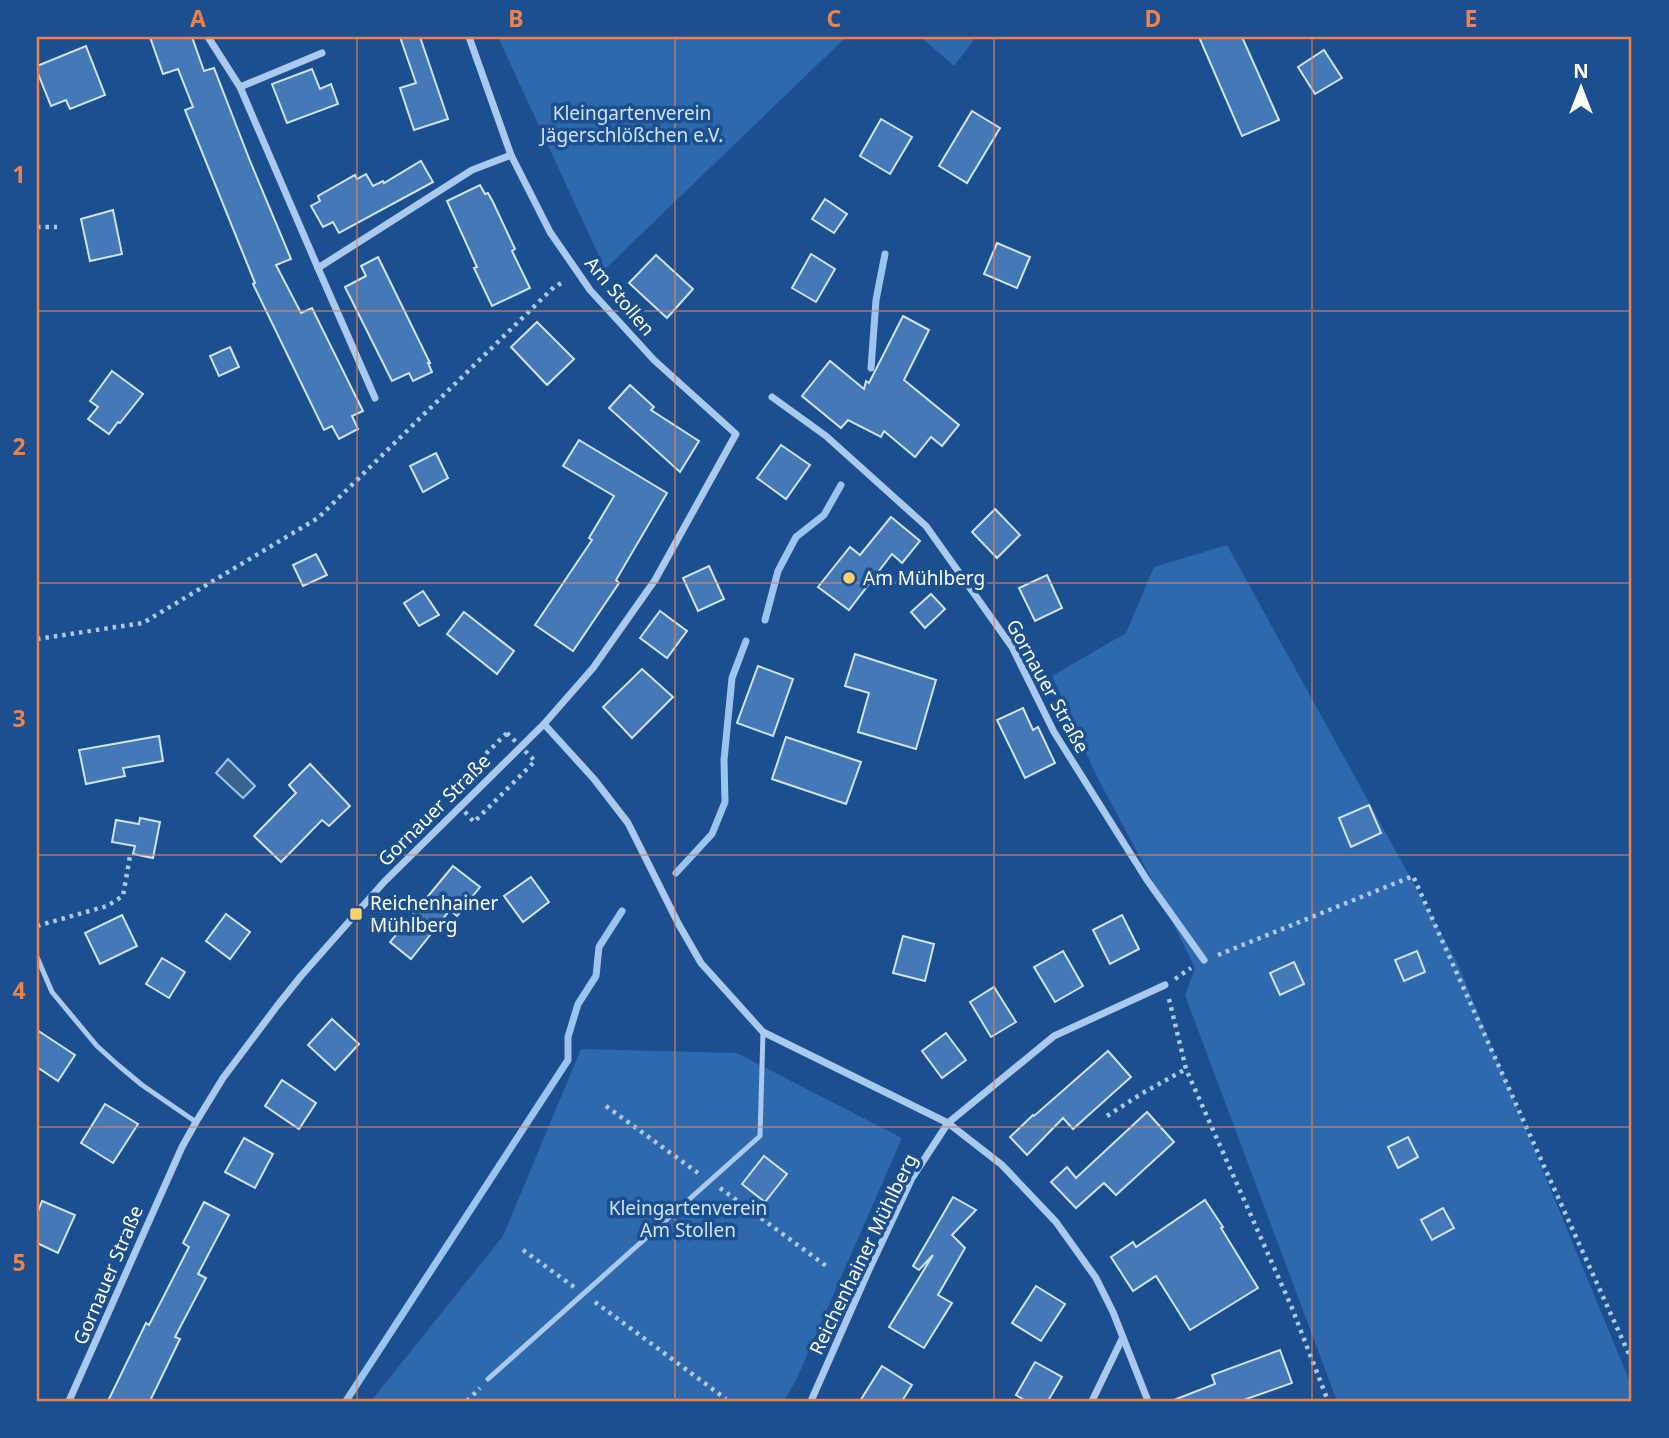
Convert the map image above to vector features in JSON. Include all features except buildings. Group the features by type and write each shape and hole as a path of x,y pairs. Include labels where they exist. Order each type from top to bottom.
{"street":[{"path":"208,37 240,87 375,398"},
{"name":"Am Stollen","path":"468,37 511,155 550,232 590,290 654,360 737,434"},
{"path":"240,87 322,53"},
{"path":"317,268 472,170 511,155"},
{"name":"Gornauer Straße","path":"772,397 826,436 926,526 1012,647 1054,732 1147,880 1204,960"},
{"name":"Gornauer Straße","path":"69,1401 156,1204 196,1122 223,1078 308,968 384,882 544,724 593,668 655,580 737,434"},
{"path":"544,724 594,779 628,823 701,963 763,1032 948,1123 1002,1165 1056,1222 1096,1278 1113,1312 1148,1401"},
{"name":"Reichenhainer Mühlberg","path":"811,1401 912,1178 948,1123 1054,1036 1165,985"},
{"path":"1092,1401 1122,1339"}],"lane":[{"path":"37,957 52,992 97,1046 142,1085 196,1122"},
{"path":"488,1380 760,1136 763,1032"}],"path":[{"path":"37,227 57,228"},
{"path":"37,639 144,623 317,519 554,288 579,274"},
{"path":"447,792 507,733"},
{"path":"37,926 107,906 123,896 130,856"},
{"path":"1328,1401 1292,1308 1186,1069 1165,985 1204,960 1413,876 1632,1362"},
{"path":"1107,1116 1186,1069"},
{"path":"606,1107 829,1268"},
{"path":"523,1250 726,1399"}],"green space":[{"name":"Kleingartenverein Jägerschlößchen e.V.","path":"498,37 846,37 605,269"},
{"path":"921,37 976,37 954,66"},
{"path":"1227,545 1457,962 1632,1387 1632,1401 1337,1401 1185,995 1195,968 1095,773 1052,676 1126,633 1154,567"},
{"name":"Kleingartenverein Am Stollen","path":"581,1049 737,1053 902,1138 797,1378 784,1401 371,1401 503,1236"}],"shaded area":[{"path":"228,759 255,786 243,798 216,773"}],"waterway":[{"path":"871,368 876,300 885,254"},
{"path":"765,620 778,571 796,537 824,515 841,485"},
{"path":"676,873 712,834 725,802 724,760 732,678 746,641"},
{"path":"346,1401 568,1060 568,1037 578,1004 596,976 599,947 622,911"}],"place":[{"name":"Am Mühlberg","path":"849,578"},
{"name":"Reichenhainer Mühlberg","path":"356,914"}]}
